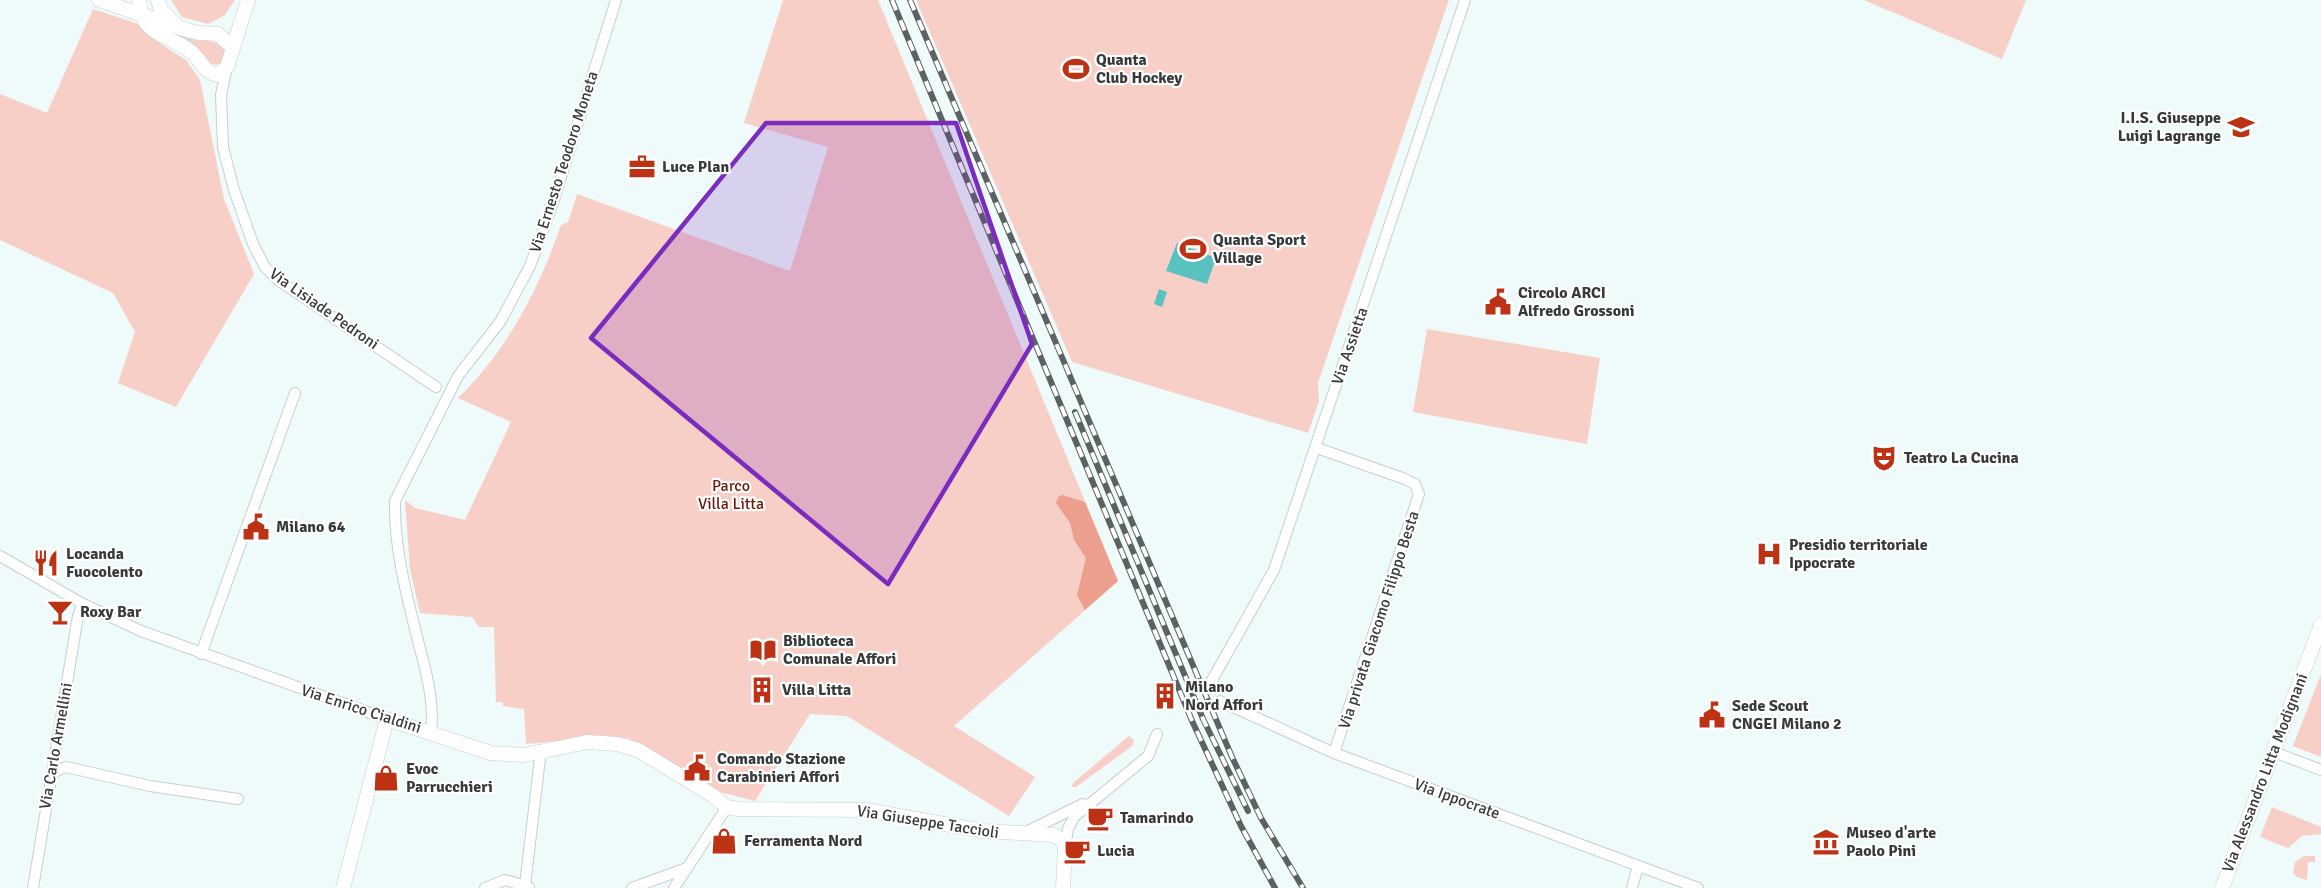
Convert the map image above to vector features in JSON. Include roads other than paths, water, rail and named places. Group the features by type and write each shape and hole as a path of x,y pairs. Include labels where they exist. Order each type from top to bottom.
{"street":[{"path":"99,0 198,33 218,34 243,14"},
{"path":"139,0 141,15 154,31 193,53 212,75 218,75 227,67"},
{"path":"158,0 166,16 180,28"},
{"name":"Via Lisiade Pedroni","path":"248,0 232,48 221,95 223,147 234,190 265,267 278,280 436,387"},
{"name":"Via Ernesto Teodoro Moneta","path":"431,732 432,700 404,586 395,517 398,492 458,376 500,322 530,266 553,203 616,0"},
{"name":"Via Assietta","path":"1211,682 1274,570 1317,448 1465,0"},
{"path":"218,34 232,48"},
{"name":"Via Ernesto Teodoro Moneta","path":"436,387 458,376"},
{"path":"436,387 438,412"},
{"path":"201,654 295,393"},
{"name":"Via privata Giacomo Filippo Besta","path":"1317,448 1405,478 1415,484 1419,494 1334,753"},
{"name":"Via Enrico Cialdini","path":"0,556 83,604 201,654 387,719 491,753 524,755 587,742 632,747 712,795 727,807"},
{"name":"Via Carlo Armellini","path":"33,888 78,616 83,604"},
{"name":"Via Alessandro Litta Modignani","path":"2222,888 2321,625"},
{"name":"Via Ippocrate","path":"1220,701 1334,753 1698,888"},
{"path":"343,888 387,719"},
{"name":"Via Giuseppe Taccioli","path":"1065,847 1070,823 1091,800 1148,756 1158,734"},
{"path":"485,888 500,880 528,886 541,750"},
{"path":"2274,752 2321,770"},
{"path":"51,773 66,767 150,786 238,799"},
{"name":"Via Giuseppe Taccioli","path":"1022,834 1091,800"},
{"path":"674,888 727,807"},
{"name":"Via Giuseppe Taccioli","path":"727,807 866,810 962,828 1054,835 1063,841 1065,847"},
{"path":"1063,888 1065,847"},
{"path":"1632,888 1638,866"},
{"path":"632,888 687,868"}],"water":[{"name":"Quanta Sport Village","path":"1177,243 1216,258 1207,284 1166,271"},
{"path":"1159,289 1167,292 1162,307 1154,304"}],"railway":[{"path":"892,0 1193,723 1241,826 1275,888"},
{"path":"910,0 1232,757 1261,818 1303,888"},
{"path":"1075,412 1203,719 1248,811"}],"place":[{"name":"Quanta Club Hockey","path":"1076,69"},
{"name":"I.I.S. Giuseppe Luigi Lagrange","path":"2241,127"},
{"name":"Luce Plan","path":"642,167"},
{"name":"Quanta Sport Village","path":"1193,249"},
{"name":"Circolo ARCI Alfredo Grossoni","path":"1498,302"},
{"name":"Teatro La Cucina","path":"1884,458"},
{"name":"Milano 64","path":"256,527"},
{"name":"Presidio territoriale Ippocrate","path":"1769,554"},
{"name":"Locanda Fuocolento","path":"46,563"},
{"name":"Roxy Bar","path":"60,612"},
{"name":"Biblioteca Comunale Affori","path":"763,650"},
{"name":"Villa Litta","path":"762,690"},
{"name":"Milano Nord Affori","path":"1165,696"},
{"name":"Sede Scout CNGEI Milano 2","path":"1712,715"},
{"name":"Comando Stazione Carabinieri Affori","path":"697,768"},
{"name":"Evoc Parrucchieri","path":"386,778"},
{"name":"Tamarindo","path":"1100,818"},
{"name":"Ferramenta Nord","path":"724,841"},
{"name":"Museo d'arte Paolo Pini","path":"1826,842"},
{"name":"Lucia","path":"1077,851"}],"park label":[{"name":"Parco Villa Litta","path":"731,495"}]}
